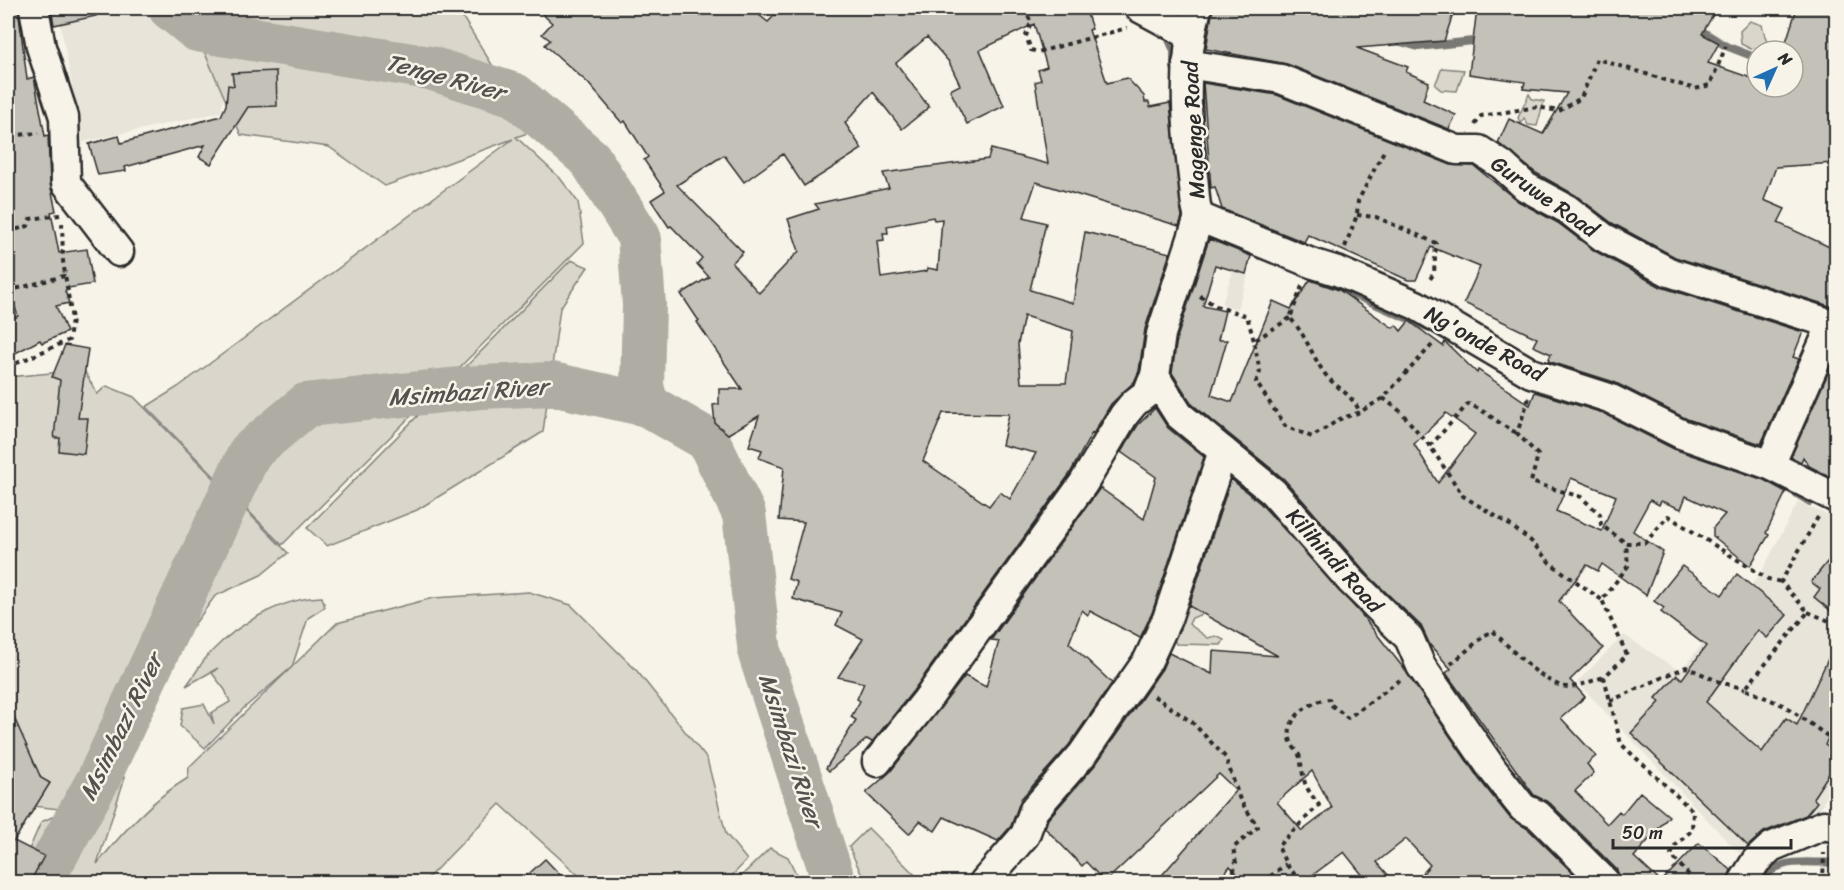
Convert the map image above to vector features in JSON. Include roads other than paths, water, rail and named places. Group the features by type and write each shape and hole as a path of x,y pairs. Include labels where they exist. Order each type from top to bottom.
{"street":[{"path":"34,8 40,47 64,117 66,183 119,252"},
{"name":"Magenge Road","path":"1197,8 1190,35 1187,64 1188,134 1199,217"},
{"path":"1143,10 1190,35"},
{"name":"Guruwe Road","path":"1187,64 1281,79 1457,150 1479,150 1502,165 1527,187 1567,210 1603,237 1669,272 1832,324 1770,465"},
{"path":"877,762 926,701 1083,484 1124,415 1134,402 1147,393 1155,376 1161,334 1199,217"},
{"name":"Ng'onde Road","path":"1199,217 1416,305 1451,323 1532,373 1609,398 1681,434 1770,465 1834,496"},
{"name":"Kilihindi Road","path":"1155,376 1179,415 1273,492 1351,581 1409,638 1421,666 1493,770 1523,808 1538,815 1605,882"},
{"path":"984,882 1025,835 1034,810 1082,755 1148,660 1167,619 1224,452"},
{"path":"1743,882 1756,861 1771,847 1824,825 1836,828"}],"waterway":[{"name":"Tenge River","path":"170,8 197,30 430,68 515,95 590,159 639,237 644,305 642,386 647,405"},
{"path":"1697,28 1726,46 1745,53"},
{"path":"1166,33 1174,51 1174,68"},
{"path":"1401,42 1418,47 1482,40"},
{"path":"1215,241 1239,248"},
{"path":"1314,277 1427,327"},
{"name":"Msimbazi River","path":"41,882 98,780 250,452 306,405 480,387 552,384 647,405 708,440 744,514 760,654 834,882"},
{"path":"1258,463 1272,472 1279,482"},
{"path":"1789,489 1810,502"},
{"path":"1555,856 1585,882"},
{"path":"1762,882 1769,873 1785,864 1836,862"}]}
